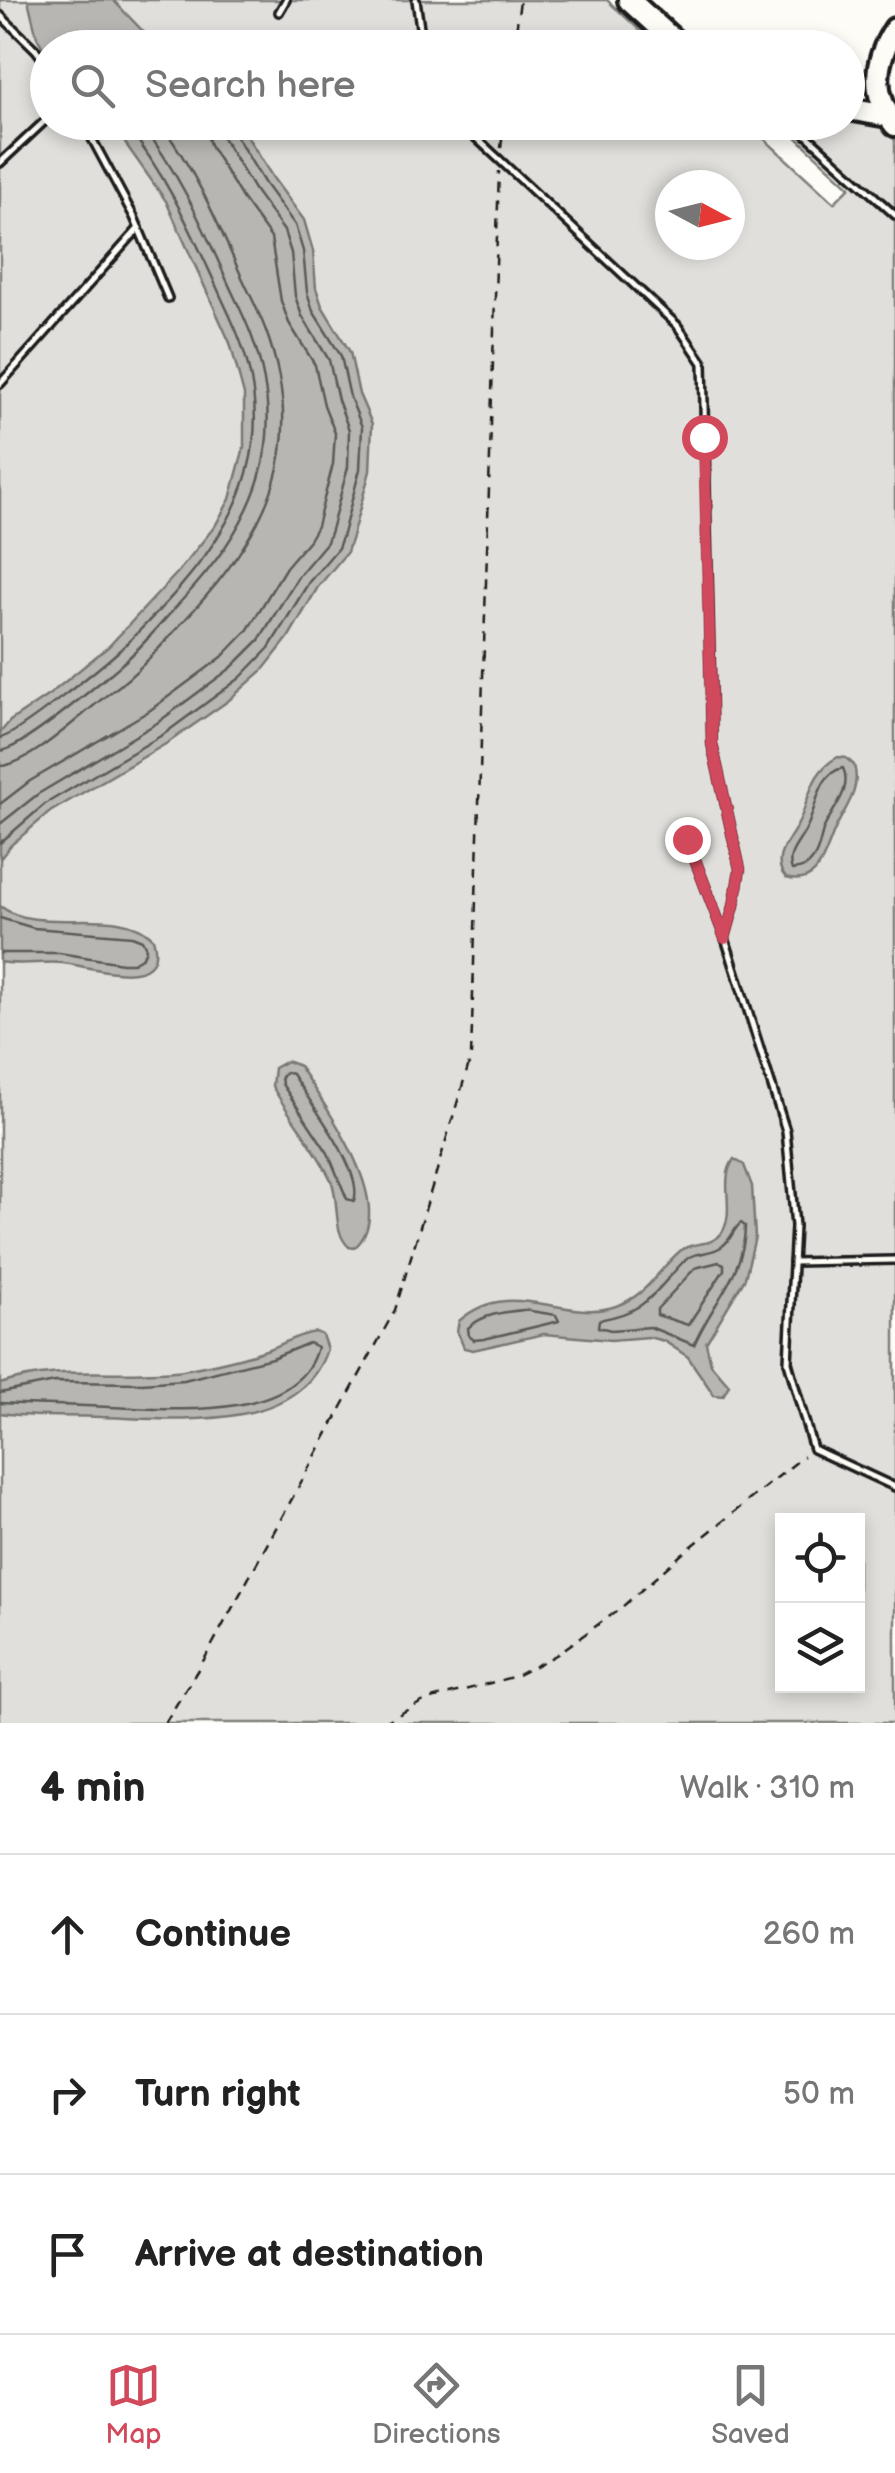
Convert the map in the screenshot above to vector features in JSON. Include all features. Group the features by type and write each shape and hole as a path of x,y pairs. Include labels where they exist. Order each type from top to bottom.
{"highway":[{"path":"629,0 662,30"},
{"path":"892,120 880,102 877,83 884,46 895,30"},
{"path":"865,113 892,120"}],"lane":[{"path":"279,12 286,0"},
{"path":"416,0 420,30"},
{"path":"0,15 30,47"},
{"path":"0,162 30,134"},
{"path":"93,140 139,228 168,298"},
{"path":"479,140 677,325 703,363 712,744 740,869 725,938"},
{"path":"812,140 895,215"},
{"path":"0,384 139,228"},
{"path":"687,839 725,938 786,1131 794,1226 788,1362 813,1449 895,1487"},
{"path":"793,1262 895,1260"}],"path":[{"path":"516,30 520,0"},
{"path":"165,1723 205,1658 395,1310 471,1057 502,140"},
{"path":"383,1723 424,1702 516,1676 556,1655 621,1608 813,1449"}],"shaded area":[{"path":"0,0 607,0 640,30 30,30 30,140 765,140 834,203 850,187 799,140 865,140 865,118 875,121 895,140 895,1723 0,1723"}],"water":[{"path":"28,0 113,0 142,30 35,30"},
{"path":"123,140 250,140 304,220 322,306 350,352 359,394 372,424 370,471 347,552 318,587 288,638 263,670 228,701 169,742 50,812 0,859 0,733 10,721 109,646 178,572 215,526 230,499 244,447 244,395 230,343 166,201"},
{"path":"838,757 854,765 855,784 850,801 818,868 806,878 786,878 780,863 783,850 799,822 812,785"},
{"path":"0,906 36,919 120,922 153,938 155,955 150,966 124,973 63,963 0,962"},
{"path":"287,1061 299,1066 324,1104 364,1182 369,1208 366,1230 354,1248 340,1233 331,1180 272,1086 274,1068"},
{"path":"734,1159 744,1165 752,1186 755,1237 745,1278 706,1343 711,1364 729,1385 723,1396 714,1395 688,1357 664,1341 648,1337 611,1340 544,1334 473,1350 464,1348 457,1331 459,1321 498,1302 597,1310 637,1295 680,1251 712,1241 721,1234 728,1216 727,1177"},
{"path":"316,1332 322,1335 327,1349 312,1377 290,1396 262,1409 197,1419 0,1413 0,1384 23,1378 183,1370 246,1356"}],"route":[{"path":"687,839 725,938 740,869 712,744 704,437"}]}
